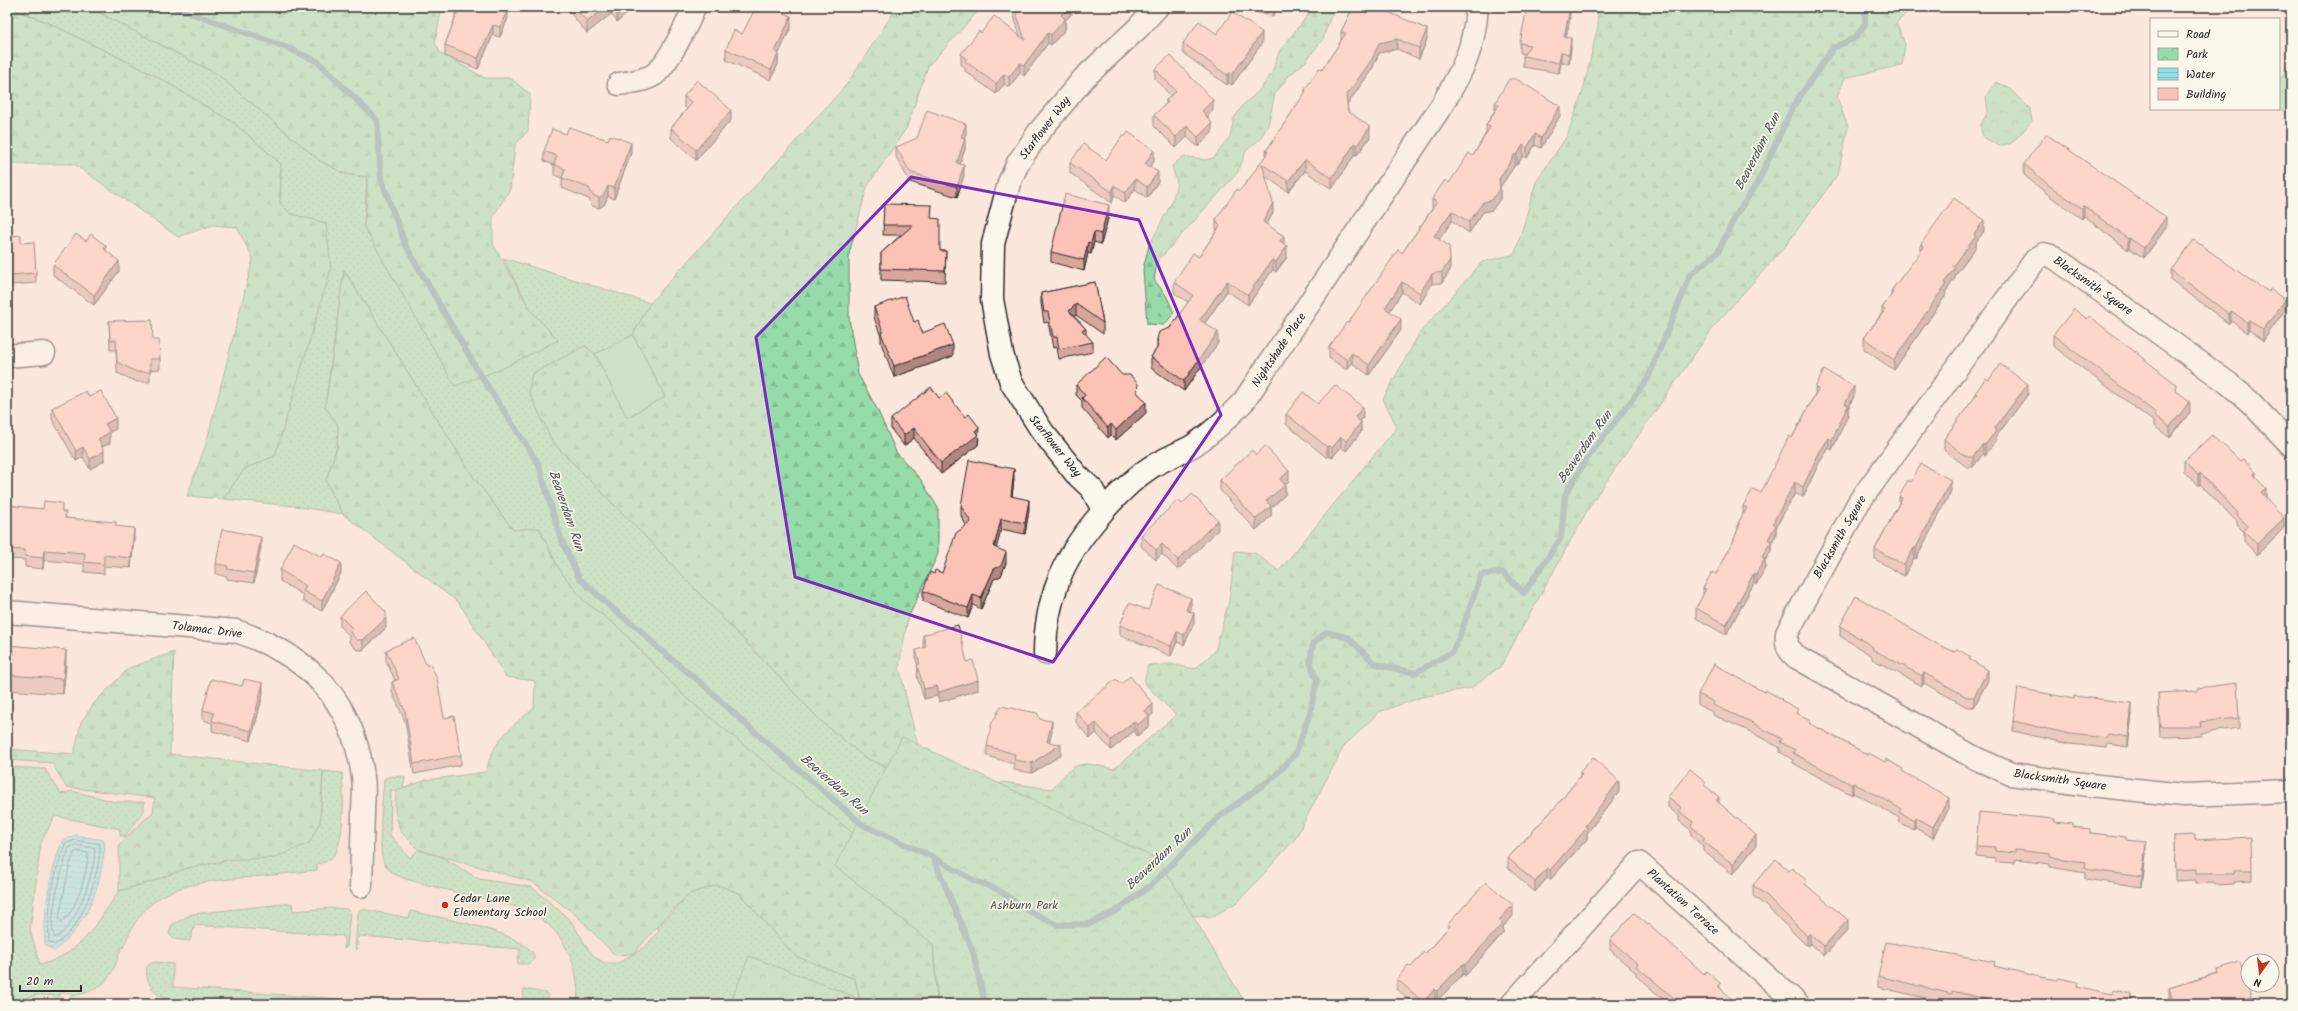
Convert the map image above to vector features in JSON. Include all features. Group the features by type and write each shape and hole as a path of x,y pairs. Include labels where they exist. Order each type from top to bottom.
{"street":[{"path":"619,84 640,80 655,73 675,46 694,7"},
{"name":"Starflower Way","path":"1103,510 1092,489 1076,474 1042,431 1011,382 1002,354 992,299 993,244 1009,183 1018,163 1039,132 1084,78 1138,28 1157,7"},
{"name":"Nightshade Place","path":"1045,653 1045,632 1059,579 1067,562 1103,510 1137,477 1194,444 1230,416 1244,401 1457,80 1464,67 1471,45 1477,7"},
{"name":"Blacksmith Square","path":"2291,445 2250,402 2228,383 2054,257 2044,254 2036,260 1859,502 1787,633 1786,644 1789,651 1796,657 1975,758 2011,774 2089,785 2184,794 2291,791"},
{"path":"7,356 44,353"},
{"name":"Tolamac Drive","path":"7,612 236,631 264,640 290,654 311,670 331,693 347,719 358,748 364,778 361,886"},
{"name":"Plantation Terrace","path":"1512,1004 1638,863 1798,1004"}],"highlighted area":[{"path":"911,177 1139,220 1221,415 1053,662 795,577 756,337"}],"shaded area":[{"name":"Cedar Lane Elementary School","path":"7,759 776,822 938,1004 7,1004"}],"green space":[{"path":"7,7 51,24 154,75 234,123 281,164 280,203 291,214 326,223 331,269 275,456 244,469 223,499 187,496 206,444 253,259 237,227 213,225 178,237 74,164 7,164"},
{"path":"9,7 88,7 217,74 319,160 345,174 367,177 364,227 392,274 558,340 531,311 503,258 650,303 633,335 595,354 585,346 532,374 529,392 553,443 642,533 822,722 864,757 907,776 962,1004 934,1004 937,1002 933,944 686,698 619,628 583,600 559,569 539,528 513,530 472,475 344,270 325,407 338,425 337,447 326,481 343,514 294,506 223,499 244,469 275,455 326,223 290,214 280,203 281,164 234,123 154,75 51,24"},
{"path":"88,7 386,7 396,10 401,7 442,7 435,42 440,53 485,78 510,78 530,94 528,131 515,145 510,189 493,217 493,244 531,311 558,340 501,369 455,386 364,227 367,199 367,177 345,174 319,160 217,74"},
{"path":"897,7 982,7 928,66 907,127 867,187 849,254 849,318 858,374 878,411 896,452 921,480 938,508 938,554 908,618 899,667 921,759 907,776 864,757 822,722 642,533 553,443 529,392 532,374 585,346 595,354 627,417 665,397 633,335 650,303 847,84"},
{"path":"1314,7 1338,7 1330,18 1323,39 1306,61 1288,77 1275,94 1268,125 1260,139 1246,151 1238,172 1157,262 1154,280 1166,295 1174,313 1164,325 1147,324 1143,269 1149,246 1172,202 1177,183 1172,166 1184,156 1205,160 1214,158 1230,136 1234,118 1244,104 1259,91 1272,73 1279,52"},
{"path":"1597,7 1918,7 1910,10 1896,23 1905,44 1902,65 1845,78 1837,97 1848,127 1838,174 1787,244 1715,325 1592,502 1501,666 1471,688 1422,697 1379,712 1344,746 1295,839 1239,901 1210,918 1155,909 975,804 1002,782 1052,789 1060,779 1079,765 1085,764 1114,769 1176,715 1144,683 1148,665 1170,664 1195,669 1215,651 1229,601 1235,551 1255,553 1279,571 1397,427 1383,399 1419,334 1482,262 1515,254 1536,182 1567,136 1583,91 1598,26"},
{"path":"2288,65 2291,67 2291,114 2280,109 2280,81"},
{"path":"1996,82 2008,87 2030,109 2032,121 2012,143 1999,146 1983,137 1980,126 1988,112 1986,96"},
{"path":"344,270 472,475 513,530 539,528 559,569 583,600 619,628 686,698 869,846 933,944 937,1002 861,1004 855,979 795,956 739,893 718,885 691,893 671,911 633,954 615,955 577,916 533,882 419,850 400,831 395,810 396,791 426,780 486,772 493,751 498,743 517,722 534,708 535,681 506,677 459,603 343,514 326,481 337,447 338,425 325,407"},
{"path":"633,335 665,397 627,417 595,354"},
{"path":"174,652 170,754 323,771 320,822 309,843 274,858 235,859 187,868 150,882 119,891 119,844 153,812 155,798 66,787 52,763 7,760 7,749 74,754 81,722 95,702 129,668"},
{"name":"Ashburn Park","path":"902,737 1159,860 1246,1004 938,1004 933,944 835,866"},
{"path":"7,767 45,769 61,794 72,791 116,802 144,802 144,811 125,836 120,836 120,829 55,816 41,842 30,930 40,965 55,960 78,945 95,926 119,891 150,882 187,868 235,859 274,858 320,822 323,771 342,773 343,817 340,840 337,850 333,856 323,863 317,864 317,870 220,880 184,887 169,893 155,901 143,913 132,928 123,948 121,947 118,958 110,975 92,991 71,996 70,993 60,993 60,996 37,995 11,1002 10,1000 7,1001"},
{"path":"391,776 405,777 403,790 391,790 390,835 410,858 418,850 442,857 479,879 532,887 571,921 588,949 596,958 605,963 618,963 645,947 659,931 658,927 691,893 718,885 739,893 795,956 855,979 861,1004 577,1004 577,979 570,955 557,934 538,917 510,905 406,879 388,869 382,856 381,822 384,779"},
{"path":"292,903 293,911 332,908 347,909 350,912 347,947 344,949 344,936 195,925 190,941 174,939 169,934 172,925 192,914"},
{"path":"361,909 409,918 411,911 478,926 513,939 526,946 534,955 534,959 528,964 518,964 517,957 519,957 520,949 359,936 357,950 355,948 358,913"},
{"path":"749,956 853,996 850,1004 730,1004"},
{"path":"156,962 173,964 173,987 340,999 342,1003 332,1001 328,1004 200,1004 181,1003 181,1001 176,1000 176,1002 170,1001 159,995 150,986 147,967 151,963"},
{"path":"524,989 546,993 548,996 548,1004 522,1004"}],"water":[{"path":"75,835 103,840 105,845 103,861 96,890 91,903 84,916 67,940 55,951 45,945 45,918 48,892 62,841"}],"building":[{"path":"456,7 508,8 500,27 493,25 478,58 445,45 458,10 455,9"},
{"path":"574,7 607,7 587,22"},
{"path":"614,7 623,7 617,12"},
{"path":"756,7 771,7 791,16 775,52 778,54 771,70 726,49 734,30 742,34"},
{"path":"1014,7 1069,7 1061,15 1065,19 1051,35 1048,33 1024,65 1020,63 1009,77 1004,74 996,84 965,61 966,59 961,54 979,31 981,33 994,16 1025,40"},
{"path":"1353,7 1377,7 1427,29 1419,48 1397,39 1379,43 1372,59 1346,96 1348,111 1370,127 1357,145 1355,143 1332,178 1305,160 1288,181 1262,164 1273,203 1263,222 1284,236 1280,241 1287,246 1276,262 1273,259 1271,261 1248,295 1227,281 1200,320 1218,332 1184,381 1151,357 1159,345 1157,339 1159,332 1170,328 1193,295 1174,282 1193,253 1199,257 1220,226 1216,219 1237,189 1239,191 1247,182 1268,152 1266,151 1306,91 1305,89 1319,68 1322,70 1346,33 1341,32"},
{"path":"1527,7 1570,8 1564,37 1571,38 1569,54 1561,52 1559,63 1523,56 1530,45 1520,43"},
{"path":"1232,12 1262,32 1232,75 1229,73 1227,75 1183,43 1199,21 1217,34"},
{"path":"1170,55 1213,100 1202,111 1212,123 1198,137 1187,126 1176,137 1154,115 1168,102 1166,100 1176,91 1155,69"},
{"path":"1509,79 1516,79 1560,106 1541,138 1535,134 1527,148 1523,145 1517,155 1515,154 1499,179 1500,188 1492,200 1483,202 1469,222 1452,211 1434,236 1449,246 1450,260 1442,272 1432,274 1420,293 1402,282 1385,308 1401,319 1369,365 1352,353 1347,360 1329,347 1347,322 1348,323 1398,250 1402,253 1437,202 1432,199 1445,180 1449,183 1469,153 1473,156 1490,127 1486,125 1499,105 1495,103"},
{"path":"697,80 731,110 696,150 671,128 692,103 684,96"},
{"path":"927,110 966,124 961,137 965,138 957,163 964,165 957,187 910,172 896,147 917,138"},
{"path":"569,127 608,140 610,135 631,143 614,188 608,186 604,195 599,198 592,195 589,188 562,178 565,169 554,164 557,156 544,151 552,129 566,134"},
{"path":"1128,132 1154,150 1145,164 1158,172 1147,187 1135,179 1125,193 1114,185 1112,192 1070,163 1083,144 1106,160 1123,135 1125,137"},
{"path":"2046,134 2166,217 2144,248 2129,238 2128,239 2084,206 2082,208 2051,187 2024,164"},
{"path":"1065,194 1109,205 1101,234 1094,232 1091,243 1088,242 1084,260 1051,252"},
{"path":"1954,198 1984,220 1974,235 1976,236 1953,267 1955,268 1944,283 1946,284 1894,360 1864,338 1885,310 1882,308 1893,293 1891,291 1924,247 1921,244"},
{"path":"884,204 932,205 931,218 940,219 940,251 946,251 945,271 881,269 881,253 913,225 883,225"},
{"path":"76,234 86,241 91,234 106,246 104,249 119,261 94,295 53,265"},
{"path":"21,235 21,243 34,242 36,273 9,275 10,284 7,285 7,236"},
{"path":"2194,240 2253,282 2269,292 2270,289 2285,300 2263,330 2249,320 2247,322 2231,311 2229,314 2171,270"},
{"path":"1095,282 1103,323 1076,304 1069,311 1086,329 1082,330 1093,342 1059,349 1057,337 1053,337 1048,312 1044,312 1041,293"},
{"path":"905,296 914,322 918,320 922,333 945,324 953,345 894,366 881,333 883,332 874,307"},
{"path":"2074,309 2087,319 2089,316 2176,384 2175,390 2190,401 2170,427 2154,415 2156,413 2053,335"},
{"path":"152,320 153,340 159,340 160,359 150,359 150,372 137,372 117,362 116,340 110,340 109,321"},
{"path":"2291,351 2291,358 2288,354"},
{"path":"1106,357 1122,375 1130,375 1138,384 1137,392 1146,402 1116,430 1111,424 1108,428 1082,398 1085,395 1076,385"},
{"path":"2000,364 2028,384 1994,429 1996,431 1985,445 1983,444 1973,457 1967,457 1944,439 1977,394 1975,393 1986,378 1989,380"},
{"path":"1824,370 1854,386 1845,404 1848,405 1832,440 1829,438 1819,453 1803,487 1795,482 1773,523 1776,525 1768,539 1771,541 1762,557 1765,558 1756,574 1754,573 1726,625 1696,608 1706,589 1703,588 1712,572 1716,574 1733,542 1740,524 1738,523 1747,508 1743,506 1753,489 1761,493 1789,436 1792,438 1818,389 1815,388"},
{"path":"1335,385 1363,407 1355,417 1361,422 1346,441 1341,437 1332,448 1329,445 1327,447 1286,414 1303,392 1318,404"},
{"path":"931,387 939,398 946,393 965,417 969,414 979,427 975,431 978,435 941,463 914,428 904,435 891,419"},
{"path":"86,391 89,397 101,391 116,418 105,424 110,432 98,439 104,451 90,459 83,447 76,451 52,408"},
{"path":"2212,435 2241,461 2243,459 2256,472 2253,475 2266,488 2261,492 2284,518 2257,544 2244,531 2248,526 2237,515 2238,513 2200,473 2198,475 2184,461"},
{"path":"1265,446 1289,471 1280,479 1285,485 1266,501 1271,506 1256,519 1220,480 1252,450 1256,455"},
{"path":"969,460 1014,469 1011,496 1029,500 1025,523 1001,519 994,547 1006,552 1001,566 994,569 981,598 973,595 968,608 923,591 930,572 934,574 935,570 942,573 956,533 971,522 961,506"},
{"path":"1921,464 1951,480 1916,548 1914,548 1904,565 1875,549 1902,498 1899,497 1908,480 1911,482"},
{"path":"1192,494 1218,520 1178,560 1162,544 1156,550 1141,535 1178,500 1182,504"},
{"path":"44,501 62,503 62,512 66,512 65,518 116,522 116,526 134,528 131,558 104,555 104,564 84,562 85,553 44,550 43,558 25,556 25,550 7,549 7,505 43,509"},
{"path":"222,529 261,537 254,573 227,569 228,566 216,564"},
{"path":"294,542 322,557 324,554 341,563 322,601 303,591 306,586 280,570"},
{"path":"1159,585 1191,598 1186,610 1194,613 1184,635 1177,632 1171,646 1120,625 1129,603 1148,610"},
{"path":"366,591 386,612 386,618 363,640 357,640 349,631 352,628 340,616"},
{"path":"1856,596 1937,644 1955,652 1957,649 1971,657 1969,659 1988,670 1974,697 1967,697 1924,673 1922,676 1872,649 1873,647 1840,626"},
{"path":"958,625 967,662 973,660 978,680 939,692 937,686 924,689 917,665 920,664 916,650 926,647 923,635"},
{"path":"414,638 427,666 430,664 437,678 444,718 454,716 461,755 414,764 405,711 392,682 399,679 386,650"},
{"path":"7,645 66,650 63,679 7,675"},
{"path":"1714,664 1764,692 1765,690 1782,699 1781,700 1798,709 1796,713 1811,720 1809,723 1868,755 1869,753 1885,762 1886,759 1903,769 1902,771 1949,798 1933,827 1915,817 1914,820 1899,812 1901,809 1869,791 1853,783 1852,785 1793,753 1795,750 1780,742 1782,739 1749,721 1713,705 1714,702 1698,694"},
{"path":"1130,676 1153,704 1145,711 1149,716 1137,725 1134,721 1111,740 1096,723 1090,728 1076,712 1116,679 1121,684"},
{"path":"211,679 242,686 244,679 263,683 251,731 212,721 214,713 203,710"},
{"path":"2237,683 2239,718 2200,722 2201,726 2160,726 2158,693 2198,691 2198,688"},
{"path":"2018,688 2074,699 2074,696 2132,703 2128,737 2108,734 2107,738 2070,734 2013,721"},
{"path":"1001,706 1037,713 1040,719 1052,721 1047,742 1061,744 1032,763 1014,760 1015,754 987,746 991,725"},
{"path":"1593,757 1619,781 1585,826 1587,828 1550,870 1547,868 1535,882 1508,858 1558,804 1582,774 1580,772"},
{"path":"1690,769 1706,782 1704,785 1719,797 1716,800 1756,835 1733,864 1703,841 1705,838 1691,826 1693,822 1679,811 1682,808 1668,797"},
{"path":"1979,812 2055,819 2054,822 2073,824 2073,827 2090,829 2090,833 2126,837 2126,840 2146,842 2142,877 2085,869 2086,862 2050,857 2051,854 2015,850 2015,853 1995,851 1995,847 1976,846"},
{"path":"2195,835 2195,840 2251,837 2252,871 2234,871 2234,874 2215,874 2196,873 2196,869 2175,870 2174,836"},
{"path":"1776,859 1789,871 1792,868 1807,881 1805,884 1848,920 1824,946 1810,933 1807,936 1767,896 1753,885"},
{"path":"1486,882 1513,905 1499,920 1503,923 1465,965 1463,964 1437,991 1435,989 1423,1002 1397,979 1408,965 1411,967 1424,952 1425,954 1450,926 1448,924"},
{"path":"1634,913 1648,925 1649,924 1704,974 1706,971 1720,983 1718,986 1737,1004 1681,1004 1636,966 1638,964 1610,940"},
{"path":"1886,942 1995,962 1994,966 2040,977 2058,980 2059,978 2078,982 2077,986 2112,994 2113,990 2132,994 2130,1004 1998,1004 1986,1001 1986,999 1952,991 1952,994 1878,976"},
{"path":"2240,962 2240,993 2250,993 2251,997 2234,1004 2174,1004 2169,988 2219,973 2218,969"}],"waterway":[{"name":"Beaverdam Run","path":"173,7 280,45 317,61 377,120 381,179 406,246 479,373 538,463 561,539 579,578 863,825 933,857 973,880 997,889 1025,909 1057,925 1089,924 1116,911 1150,886 1221,815 1274,777 1295,755 1310,713 1317,680 1310,662 1313,643 1327,632 1349,638 1375,664 1415,673 1452,652 1459,638 1481,575 1502,572 1524,593 1561,538 1565,495 1586,460 1647,380 1691,274 1718,252 1735,217 1758,182 1792,108 1833,48 1855,38 1865,24 1865,7"},
{"path":"933,857 973,952 985,1004"}],"place":[{"name":"Cedar Lane Elementary School","path":"445,905"}]}
